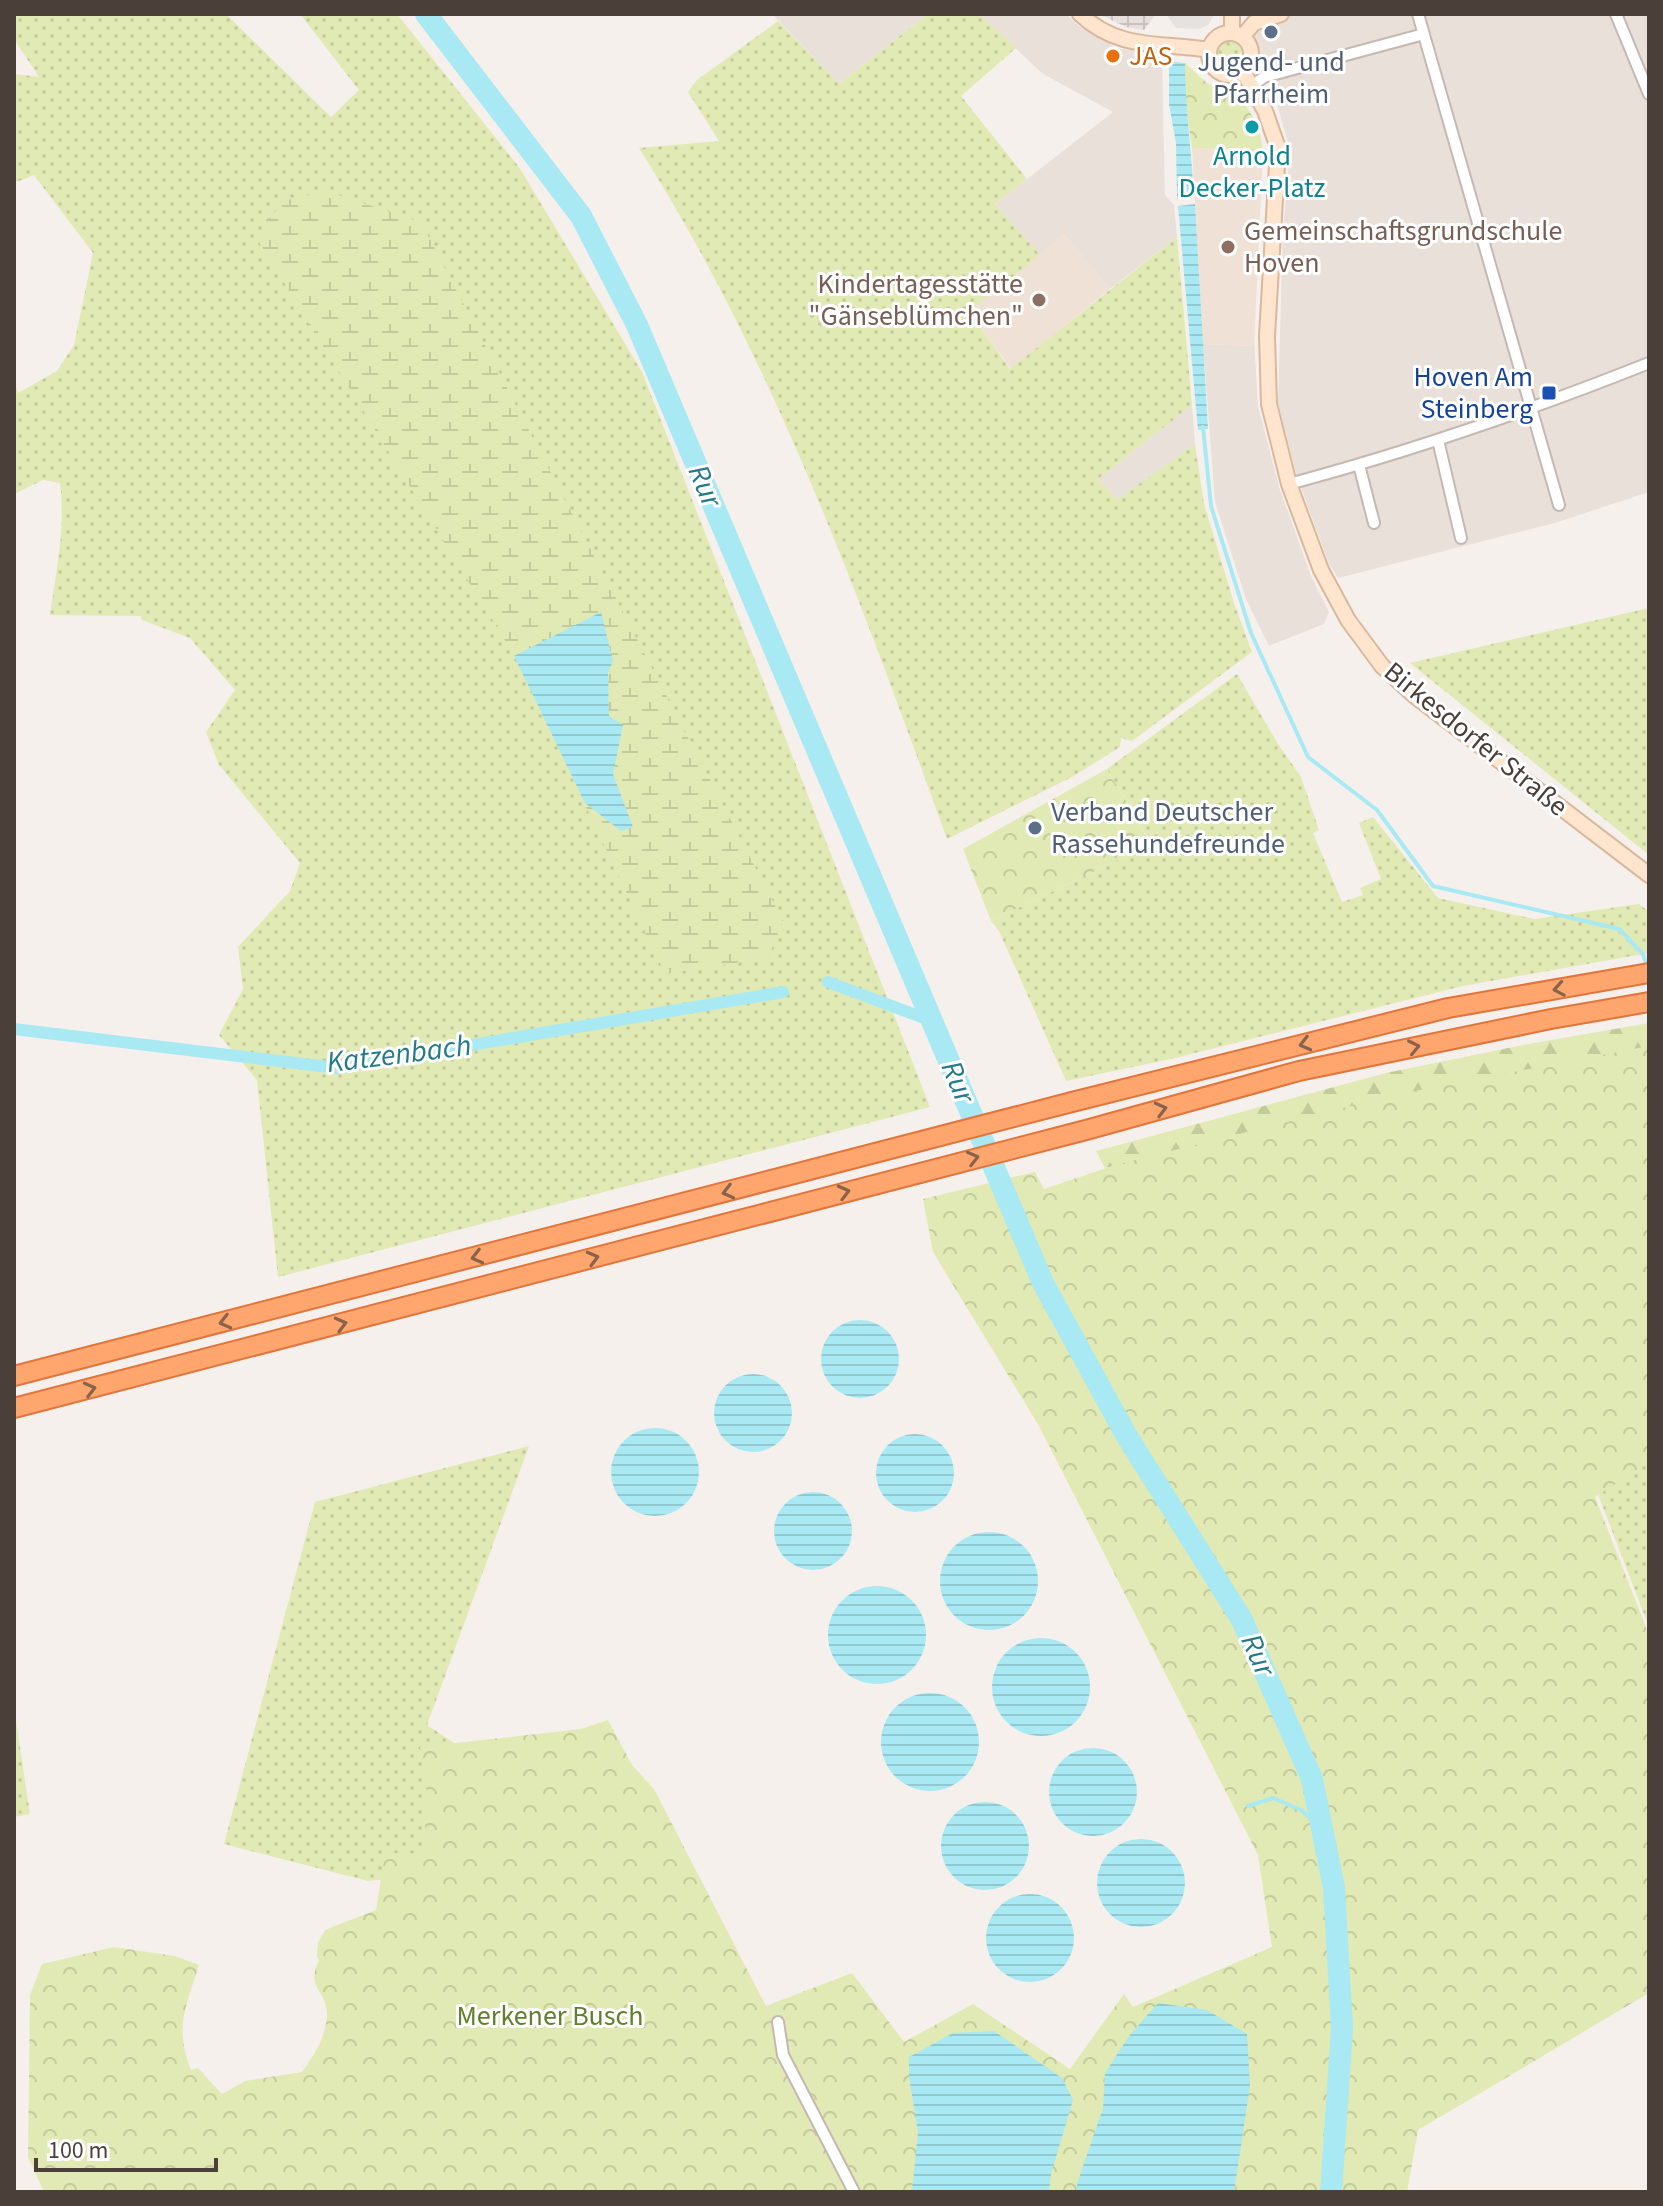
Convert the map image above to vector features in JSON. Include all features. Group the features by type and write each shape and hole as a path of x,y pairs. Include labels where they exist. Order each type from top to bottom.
{"highway":[{"path":"14,1376 1072,1102 1448,1008 1642,974"},
{"path":"14,1408 1086,1130 1299,1071 1647,1002"}],"main road":[{"path":"1080,14 1099,29 1137,44 1209,50"},
{"path":"1232,14 1237,35 1251,53 1243,71 1230,75 1217,71 1209,60 1213,40 1219,36 1237,35 1254,23 1281,14"},
{"name":"Birkesdorfer Straße","path":"1243,71 1265,111 1278,148 1267,350 1269,404 1289,484 1321,570 1354,629 1382,666 1415,696 1649,875"}],"street":[{"path":"1418,14 1559,505"},
{"path":"1616,14 1649,94"},
{"path":"1252,86 1264,77 1424,34"},
{"path":"1289,484 1359,465 1532,409 1649,363"},
{"path":"1438,440 1461,538"},
{"path":"1359,465 1374,523"},
{"path":"778,2022 783,2055 854,2192"}],"shaded area":[{"path":"772,14 928,14 839,84"},
{"path":"979,14 1066,14 1079,26 1117,48 1162,56 1165,195 1174,205 1177,237 1110,289 1064,234 1040,255 995,204 1113,112 1043,74"},
{"path":"1099,14 1156,14 1144,30 1126,27"},
{"path":"1166,14 1215,14 1208,25 1199,29 1176,28"},
{"path":"1246,14 1649,14 1649,492 1555,523 1338,578 1329,564 1297,477 1278,403 1283,230 1290,150 1270,79"},
{"name":"Gemeinschaftsgrundschule Hoven","path":"1192,148 1263,151 1254,346 1203,344"},
{"name":"Kindertagesstätte \"Gänseblümchen\"","path":"1064,234 1110,289 1011,369 969,311"},
{"path":"1254,338 1258,406 1279,487 1311,576 1329,612 1324,624 1269,646 1246,599 1215,502 1203,344 1253,346"},
{"path":"1192,405 1195,444 1117,501 1098,479"}],"green space":[{"path":"14,14 226,14 331,117 359,90 300,14 397,14 519,167 642,372 930,1107 278,1277 257,1080 219,1035 243,989 238,947 290,891 300,863 219,765 206,732 235,690 190,638 142,620 141,616 50,615 61,533 60,483 43,480 14,494 14,379 18,393 57,371 74,345 93,253 34,175 14,183 14,74 39,77 14,39"},
{"path":"928,14 979,14 1016,48 961,96 1027,179 995,204 1040,255 969,311 1010,369 1177,237 1192,405 1098,479 1117,500 1195,444 1204,504 1252,652 1132,741 1121,738 1120,747 1072,777 947,839 848,573 774,398 688,229 639,148 719,141 688,92 697,80 778,21 839,84"},
{"path":"1230,42 1238,46 1242,54 1238,62 1230,66 1222,62 1218,54 1222,46"},
{"path":"1185,63 1207,83 1240,96 1259,127 1263,151 1192,148 1185,100"},
{"path":"326,191 421,222 783,921 768,958 665,974 514,655 256,237 283,201"},
{"path":"1649,608 1649,855 1410,663"},
{"path":"1237,674 1301,777 1319,830 1313,833 1342,902 1363,895 1360,888 1381,879 1359,823 1373,817 1438,898 1534,919 1639,904 1649,912 1649,953 1463,986 1175,1058 1066,1081 999,931 991,921 1151,844 1107,769"},
{"path":"1107,769 1151,844 991,921 963,849"},
{"path":"1649,1023 1649,1460 1397,1095 1105,1168 1096,1151 1386,1073"},
{"name":"Merkener Busch","path":"1649,1046 1649,1462 1595,1497 1649,1635 1649,1993 1418,2130 1407,2192 44,2192 28,2157 30,1995 42,1964 114,1947 175,1956 199,1965 186,2005 183,2029 191,2070 198,2068 222,2094 245,2081 302,2072 319,2045 326,2022 326,2006 314,1977 319,1960 318,1943 325,1930 376,1910 385,1853 424,1854 427,1785 420,1747 581,1729 608,1720 632,1765 654,1789 766,2006 852,1973 904,2042 973,2004 1070,2069 1124,1994 1133,2007 1272,1947 1258,1855 1039,1426 933,1252 923,1199 1035,1172 1044,1189 1115,1165 1399,1094"},
{"path":"529,1446 427,1725 481,1761 446,1873 368,1881 224,1844 315,1502"},
{"path":"1649,1460 1649,1627 1596,1489"},
{"path":"14,1707 30,1814 14,1817"}],"water":[{"path":"1169,61 1185,63 1194,198 1177,199 1176,143 1169,104"},
{"path":"1195,204 1208,429 1198,430 1178,206"},
{"path":"601,612 613,661 608,672 609,716 623,725 613,774 633,827 621,831 585,803 514,656"},
{"path":"860,1320 875,1323 888,1331 896,1344 899,1359 896,1374 888,1387 875,1395 860,1398 845,1395 832,1387 824,1374 821,1359 824,1344 832,1331 845,1323"},
{"path":"753,1374 768,1377 781,1385 789,1398 792,1413 789,1428 781,1441 768,1449 753,1452 738,1449 725,1441 717,1428 714,1413 717,1398 725,1385 738,1377"},
{"path":"655,1428 672,1432 686,1441 695,1455 699,1472 695,1489 686,1503 672,1512 655,1516 638,1512 624,1503 615,1489 611,1472 615,1455 624,1441 638,1432"},
{"path":"915,1434 930,1437 943,1445 951,1458 954,1473 951,1488 943,1501 930,1509 915,1512 900,1509 887,1501 879,1488 876,1473 879,1458 887,1445 900,1437"},
{"path":"813,1492 828,1495 841,1503 849,1516 852,1531 849,1546 841,1559 828,1567 813,1570 798,1567 785,1559 777,1546 774,1531 777,1516 785,1503 798,1495"},
{"path":"989,1532 1008,1536 1024,1546 1034,1562 1038,1581 1034,1600 1024,1616 1008,1626 989,1630 970,1626 954,1616 944,1600 940,1581 944,1562 954,1546 970,1536"},
{"path":"877,1586 896,1590 912,1600 922,1616 926,1635 922,1654 912,1670 896,1680 877,1684 858,1680 842,1670 832,1654 828,1635 832,1616 842,1600 858,1590"},
{"path":"1041,1638 1060,1642 1076,1652 1086,1668 1090,1687 1086,1706 1076,1722 1060,1732 1041,1736 1022,1732 1006,1722 996,1706 992,1687 996,1668 1006,1652 1022,1642"},
{"path":"930,1693 949,1697 965,1707 975,1723 979,1742 975,1761 965,1777 949,1787 930,1791 911,1787 895,1777 885,1761 881,1742 885,1723 895,1707 911,1697"},
{"path":"1093,1748 1110,1752 1124,1761 1133,1775 1137,1792 1133,1809 1124,1823 1110,1832 1093,1836 1076,1832 1062,1823 1053,1809 1049,1792 1053,1775 1062,1761 1076,1752"},
{"path":"985,1802 1002,1806 1016,1815 1025,1829 1029,1846 1025,1863 1016,1877 1002,1886 985,1890 968,1886 954,1877 945,1863 941,1846 945,1829 954,1815 968,1806"},
{"path":"1141,1839 1158,1843 1172,1852 1181,1866 1185,1883 1181,1900 1172,1914 1158,1923 1141,1927 1124,1923 1110,1914 1101,1900 1097,1883 1101,1866 1110,1852 1124,1843"},
{"path":"1030,1894 1047,1898 1061,1907 1070,1921 1074,1938 1070,1955 1061,1969 1047,1978 1030,1982 1013,1978 999,1969 990,1955 986,1938 990,1921 999,1907 1013,1898"},
{"path":"1158,2003 1207,2010 1247,2034 1250,2086 1234,2192 1077,2192 1103,2108 1105,2073 1129,2036"},
{"path":"994,2031 1062,2078 1073,2100 1051,2174 1049,2192 912,2192 918,2132 909,2057 953,2033"}],"waterway":[{"name":"Rur","path":"426,14 581,216 637,325 1043,1283 1125,1433 1242,1620 1312,1779 1334,1888 1342,2028 1331,2192"},
{"path":"1203,427 1211,506 1251,633 1308,757 1377,810 1433,886 1619,929 1643,954 1648,969"},
{"name":"Katzenbach","path":"828,982 932,1021"},
{"name":"Katzenbach","path":"14,1029 337,1068 783,992"},
{"path":"1248,1806 1273,1798 1301,1810 1322,1828"}],"place":[{"name":"Jugend- und Pfarrheim","path":"1271,32"},
{"name":"JAS","path":"1113,56"},
{"name":"Arnold Decker-Platz","path":"1252,127"},
{"name":"Gemeinschaftsgrundschule Hoven","path":"1228,247"},
{"name":"Kindertagesstätte \"Gänseblümchen\"","path":"1039,300"},
{"name":"Hoven Am Steinberg","path":"1549,393"},
{"name":"Verband Deutscher Rassehundefreunde","path":"1035,828"}]}
